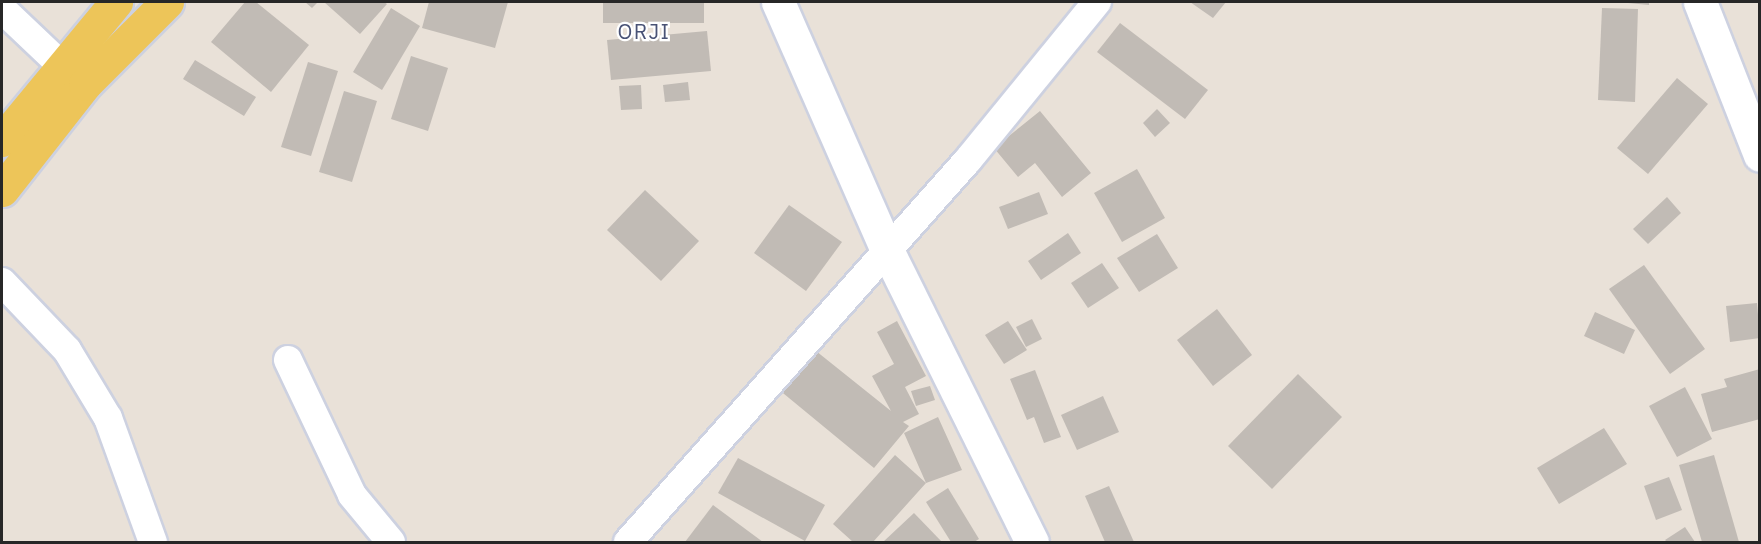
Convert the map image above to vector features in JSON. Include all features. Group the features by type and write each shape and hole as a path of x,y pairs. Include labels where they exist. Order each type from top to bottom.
{"main road":[{"path":"2,140 61,65 116,2"},
{"path":"2,190 85,84 167,2"},
{"path":"778,2 886,248 1032,543"},
{"path":"1700,2 1760,156"}],"street":[{"path":"628,543 886,248 968,160 1097,2"},
{"path":"2,9 61,65"},
{"path":"2,282 67,350 108,418 153,543"},
{"path":"288,360 352,495 391,543"}],"building":[{"path":"245,2 256,2 309,45 271,92 211,42"},
{"path":"305,2 318,2 312,8"},
{"path":"324,2 384,2 387,4 360,34"},
{"path":"429,2 508,2 495,48 422,28"},
{"path":"603,2 704,2 704,23 603,23"},
{"path":"1190,2 1226,2 1213,18"},
{"path":"1649,2 1649,5 1628,3"},
{"path":"391,8 420,26 382,90 353,72"},
{"path":"1602,8 1638,9 1635,102 1598,100"},
{"path":"1120,23 1208,90 1185,119 1097,52"},
{"path":"707,31 711,71 611,80 607,40"},
{"path":"411,56 448,68 428,131 391,119"},
{"path":"195,60 256,97 244,116 183,79"},
{"path":"308,62 338,71 311,156 281,147"},
{"path":"1677,78 1708,104 1648,174 1617,148"},
{"path":"688,82 690,100 665,102 663,85"},
{"path":"641,85 642,109 621,110 619,86"},
{"path":"344,91 377,101 352,182 319,172"},
{"path":"1157,109 1170,123 1155,137 1143,123"},
{"path":"1040,111 1091,173 1062,197 1035,163 1018,177 994,148"},
{"path":"1137,169 1165,218 1122,242 1094,193"},
{"path":"645,190 699,241 661,281 607,230"},
{"path":"1039,192 1048,214 1008,229 999,207"},
{"path":"1667,197 1681,213 1648,244 1633,229"},
{"path":"789,205 842,242 806,291 754,253"},
{"path":"1068,233 1081,253 1041,280 1028,261"},
{"path":"1157,234 1178,268 1139,292 1117,258"},
{"path":"1102,263 1119,288 1088,308 1071,283"},
{"path":"1644,265 1705,349 1670,374 1609,289"},
{"path":"1757,303 1760,338 1730,342 1726,306"},
{"path":"1217,309 1252,355 1213,386 1177,340"},
{"path":"1595,312 1635,330 1624,354 1584,336"},
{"path":"1032,319 1042,339 1026,347 1016,327"},
{"path":"897,321 926,376 905,387 919,414 903,422 909,426 874,468 772,384 806,343 891,411 872,376 894,364 877,332"},
{"path":"1008,321 1027,350 1004,364 985,335"},
{"path":"1760,369 1760,419 1712,432 1701,394 1727,387 1724,379"},
{"path":"1035,370 1061,437 1044,443 1034,417 1027,420 1010,379"},
{"path":"1298,374 1342,417 1272,489 1228,446"},
{"path":"930,386 935,400 916,406 911,391"},
{"path":"1685,387 1712,439 1677,457 1649,406"},
{"path":"1103,396 1119,432 1077,450 1061,415"},
{"path":"938,417 962,470 926,483 904,433"},
{"path":"1604,428 1627,464 1559,504 1537,468"},
{"path":"895,455 926,483 873,542 853,542 833,524"},
{"path":"1714,455 1739,542 1702,542 1679,465"},
{"path":"738,458 825,505 805,541 718,493"},
{"path":"1669,477 1682,510 1656,520 1644,486"},
{"path":"1109,486 1134,542 1105,542 1085,496"},
{"path":"948,488 979,539 974,542 951,542 926,502"},
{"path":"713,505 763,542 685,542"},
{"path":"914,513 942,542 883,542"},
{"path":"1685,527 1695,542 1667,542 1665,540"}],"district":[{"name":"ORJI","path":"644,31"}]}
